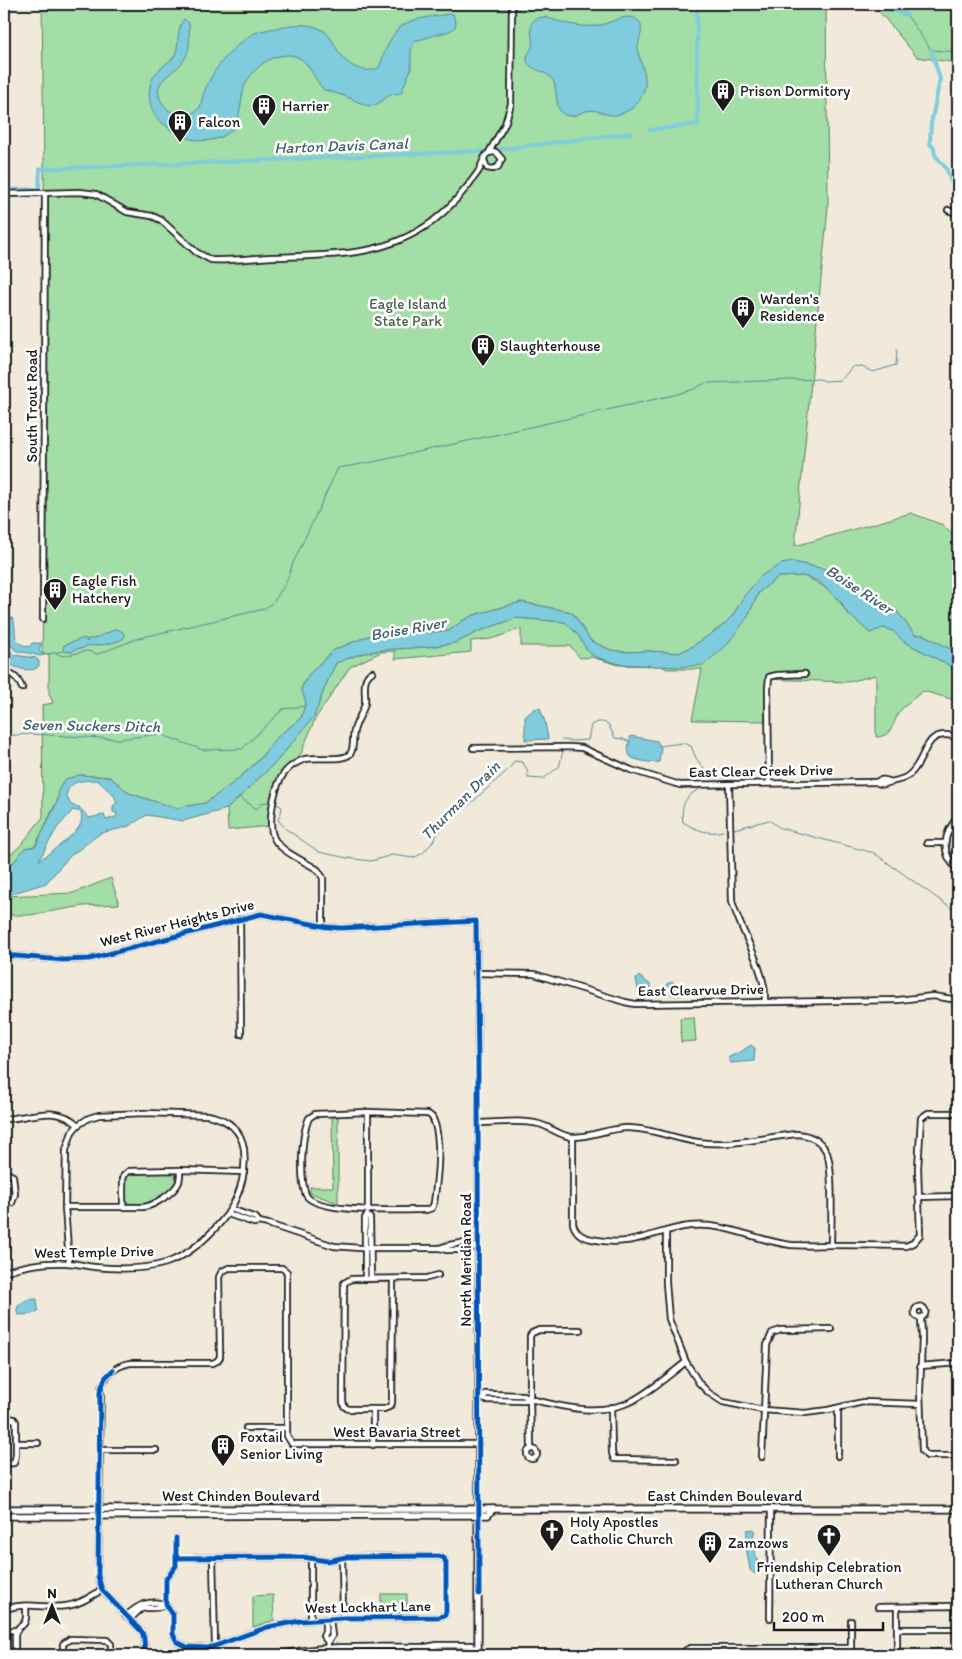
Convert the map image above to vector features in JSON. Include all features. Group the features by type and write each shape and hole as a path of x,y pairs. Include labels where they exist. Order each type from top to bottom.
{"main road":[{"name":"East Chinden Boulevard","path":"478,1508 958,1509"},
{"name":"West Chinden Boulevard","path":"4,1516 478,1508"},
{"name":"North Meridian Road","path":"478,1508 475,1648 478,1655"},
{"name":"West Chinden Boulevard","path":"4,1509 99,1513 478,1515"},
{"name":"East Chinden Boulevard","path":"478,1515 488,1515 493,1509"}],"street":[{"path":"4,194 80,192 96,194 127,212 156,218 196,252 211,260 341,255 381,248 431,223 452,204 477,174 497,139 505,124 511,104 512,4"},
{"path":"477,174 490,169 496,169 500,165 502,159 497,153 497,139"},
{"path":"488,153 497,153"},
{"path":"484,160 486,166 490,169"},
{"name":"South Trout Road","path":"43,618 45,194"},
{"path":"948,210 958,214"},
{"path":"4,671 15,676 22,688"},
{"path":"323,926 323,883 321,874 318,870 282,848 276,842 270,824 273,803 280,780 286,771 294,765 305,760 345,757 350,754 353,745 354,728 364,705 366,678 372,672"},
{"path":"769,784 769,677 806,674"},
{"name":"East Clear Creek Drive","path":"473,748 578,748 593,752 631,770 680,785 876,782 885,779 892,782 904,779 913,772 934,738 944,734 958,737"},
{"path":"729,784 732,901 736,915 760,969 764,983 765,1002"},
{"path":"958,817 951,825 945,843 947,854 958,870"},
{"path":"926,843 945,843"},
{"name":"West River Heights Drive","path":"4,955 63,960 89,958 261,914 342,928 476,921"},
{"path":"240,919 241,1034"},
{"name":"North Meridian Road","path":"476,921 478,1247 482,1397 478,1444 478,1508"},
{"name":"East Clearvue Drive","path":"476,973 534,974 635,1004 871,1001 933,996 958,1000"},
{"path":"368,1112 368,1213 370,1218 368,1279"},
{"path":"368,1112 428,1114 432,1117 437,1140 438,1173 432,1208 426,1210 368,1213 332,1207 306,1196 302,1174 303,1144 307,1121 315,1114 368,1112"},
{"name":"West Temple Drive","path":"4,1272 32,1264 68,1263 101,1267 141,1267 165,1263 198,1245 231,1209 242,1184 244,1149 242,1139 228,1122 214,1116 162,1113 99,1115 89,1118 78,1125"},
{"path":"573,1137 573,1224 578,1234 585,1238 608,1242 636,1240 690,1226 712,1226 729,1228 784,1244 906,1246 913,1243 920,1235 918,1197 920,1121 922,1116 928,1113 958,1113"},
{"path":"4,1119 37,1114 61,1114 68,1116 78,1125 72,1132 66,1150 65,1207 68,1263"},
{"path":"478,1123 532,1123 573,1137 609,1129 651,1130 704,1143 721,1143 797,1134 806,1135 817,1140 826,1151 830,1163 831,1245"},
{"path":"123,1207 123,1179 126,1172 133,1170 244,1172"},
{"path":"65,1207 144,1207 157,1203 178,1184 180,1170"},
{"path":"4,1175 9,1174 13,1176 15,1194 12,1203 4,1203"},
{"path":"918,1197 958,1196"},
{"path":"231,1209 256,1218 259,1222"},
{"path":"228,1214 334,1246 440,1248 469,1243 472,1247 478,1247"},
{"path":"666,1232 666,1283 669,1319 686,1362 699,1383 709,1393 723,1402 763,1410 805,1413 863,1402 920,1404"},
{"path":"145,1655 142,1632 102,1590 99,1584 97,1569 100,1392 105,1378 113,1370 130,1363 213,1363 217,1361 220,1356 219,1277 222,1271 229,1268 282,1268 286,1270 288,1275 287,1428 246,1428"},
{"path":"393,1279 392,1402 384,1410 350,1410 343,1401 343,1285 346,1280 427,1278 438,1275"},
{"path":"921,1318 920,1404 922,1448 927,1456 958,1456"},
{"path":"762,1457 767,1346 772,1333 781,1330 831,1329"},
{"path":"532,1449 530,1339 532,1333 539,1330 580,1330"},
{"path":"482,1397 485,1400 524,1401 530,1399 579,1410 595,1410 631,1402 686,1362"},
{"path":"920,1366 958,1363"},
{"path":"611,1407 612,1453 614,1459 676,1460"},
{"path":"838,1408 838,1456"},
{"path":"373,1410 373,1445"},
{"path":"4,1417 14,1419 16,1422 16,1460 14,1463 4,1464"},
{"name":"West Bavaria Street","path":"287,1428 288,1439 295,1444 478,1444"},
{"path":"16,1443 38,1443"},
{"path":"100,1450 156,1450"},
{"path":"770,1618 771,1508"},
{"path":"128,1617 145,1608 161,1608 166,1604 166,1579 176,1566 176,1538"},
{"name":"West Lockhart Lane","path":"166,1604 174,1615 174,1634 177,1642 194,1648 215,1646 268,1627 311,1619 439,1617 445,1615 446,1563 444,1558 438,1556 342,1558"},
{"path":"176,1558 303,1557 327,1561 342,1558 342,1618"},
{"path":"213,1558 215,1646"},
{"path":"311,1559 311,1619"},
{"path":"4,1610 10,1607 66,1606 75,1604 102,1590"},
{"path":"4,1631 16,1630 26,1622 26,1606"},
{"path":"878,1607 958,1606"},
{"path":"897,1607 897,1655"},
{"path":"328,1619 324,1636 328,1645 328,1655"},
{"path":"851,1621 851,1655"},
{"path":"897,1629 958,1629"},
{"path":"15,1655 16,1630"},
{"path":"63,1655 64,1641 70,1639 104,1639 110,1642 111,1655"},
{"path":"276,1655 328,1645 426,1647 472,1645 475,1648"},
{"path":"684,1655 686,1650 690,1648 851,1648"},
{"path":"810,1648 810,1655"}],"green space":[{"name":"Eagle Island State Park","path":"42,4 826,4 828,207 795,546 911,513 943,525 958,541 958,653 924,635 915,635 897,611 872,592 838,572 793,562 744,596 733,615 721,627 679,653 611,650 591,641 572,612 521,602 474,615 449,631 368,636 334,650 309,674 301,688 306,702 301,718 276,738 258,761 232,784 206,803 176,808 129,793 110,777 79,775 59,789 58,799 35,846 25,848 13,863 4,866 4,858 20,846 43,817 42,705 53,703 49,694 49,654 42,654 47,402 43,402 45,248"},
{"path":"873,4 958,4 958,65 951,62 917,57"},
{"path":"803,576 828,590 847,613 893,631 903,641 958,670 958,701 923,691 899,712 886,735 876,737 876,675 848,682 766,679 765,721 692,720 702,669 667,669 661,666 619,665 591,657 580,658 570,646 521,646 521,629 491,639 471,641 471,652 395,659 395,651 381,652 350,667 315,719 298,761 288,766 273,801 271,826 228,830 227,809 276,762 313,717 336,663 360,654 382,650 455,643 480,631 516,618 565,622 578,635 587,650 595,657 619,664 667,666 747,618 759,592 778,577"},
{"path":"111,878 119,904 83,906 30,915 4,915 4,896 73,893"},
{"path":"694,1017 696,1041 681,1042 680,1018"},
{"path":"332,1117 338,1117 338,1203 310,1193 310,1187 333,1187"},
{"path":"131,1173 172,1173 175,1174 176,1180 163,1196 145,1204 131,1205 126,1200 127,1175"},
{"path":"381,1594 407,1594 407,1613 381,1614"},
{"path":"273,1595 274,1620 253,1627 253,1596"},
{"path":"902,1648 958,1648 958,1655 902,1655"}],"water":[{"path":"453,14 456,23 455,27 450,31 415,41 411,50 411,69 401,93 390,95 371,106 324,90 303,60 289,55 270,59 252,74 244,89 237,123 230,131 219,138 202,141 186,138 164,125 155,115 151,106 150,84 159,70 175,55 180,27 184,19 189,23 187,54 181,64 163,80 158,91 161,101 169,110 182,115 190,114 200,108 207,86 218,67 233,49 254,34 290,25 316,27 328,35 348,62 360,69 370,70 379,68 389,43 400,27 415,20"},
{"path":"545,17 580,26 601,25 626,17 634,18 638,21 641,24 641,32 638,48 644,71 645,85 640,99 635,106 622,114 615,115 592,110 571,116 561,112 558,107 552,79 532,67 527,60 532,46 532,24 538,18"},
{"name":"Boise River","path":"793,562 838,572 872,592 897,611 915,635 924,635 958,653 958,670 903,641 893,631 883,628 870,633 847,613 841,602 818,581 803,576 778,577 759,592 747,618 725,647 703,665 678,667 619,664 595,657 587,650 578,635 565,622 516,618 480,631 455,643 360,654 336,663 314,717 276,762 227,809 183,821 147,815 127,827 101,833 70,856 46,883 4,896 4,866 13,863 25,848 36,846 58,800 59,789 64,780 79,775 110,777 129,793 176,808 205,803 232,784 258,761 276,738 301,718 306,702 301,689 309,674 334,650 368,636 449,631 474,615 521,602 572,612 591,641 611,650 679,653 721,627 733,615 744,596 761,576 781,564","holes":["97,780 114,795 117,803 113,806 113,812 117,813 116,817 106,820 104,815 89,818 79,807 71,805 66,795 74,783","73,810 81,812 82,820 79,827 60,845 39,860 57,828"]},
{"path":"12,617 18,642 29,647 32,643 41,643 39,651 42,654 49,654 40,656 15,650 5,637 8,620"},
{"path":"116,629 123,632 125,636 123,639 109,644 86,646 75,649 72,652 63,651 64,645 84,638 87,642 87,639 93,639"},
{"path":"4,644 14,655 36,658 39,661 39,666 32,670 27,670 12,665 4,657"},
{"path":"540,708 548,739 525,740 525,717 534,709"},
{"path":"631,736 657,741 661,748 659,762 644,761 631,757 628,749"},
{"path":"639,976 651,985 651,989 644,992 638,989 636,979"},
{"path":"673,982 680,987 680,995 673,995 665,991 664,989 668,983"},
{"path":"751,1045 755,1048 754,1061 731,1063 729,1057"},
{"path":"29,1299 37,1299 38,1311 32,1314 19,1315 18,1307"},
{"path":"747,1530 755,1530 752,1541 759,1568 755,1574 750,1570 746,1546"}],"waterway":[{"name":"Harton Davis Canal","path":"702,8 747,4"},
{"name":"Harton Davis Canal","path":"870,4 907,15"},
{"path":"899,4 931,50 958,52"},
{"name":"Harton Davis Canal","path":"697,31 698,8"},
{"name":"Harton Davis Canal","path":"650,130 698,124 697,36"},
{"path":"930,142 931,124 940,79 931,50"},
{"name":"Harton Davis Canal","path":"502,149 631,133"},
{"path":"930,144 934,148 935,155 946,168 958,199"},
{"name":"Harton Davis Canal","path":"197,163 485,151"},
{"name":"Harton Davis Canal","path":"4,190 39,189 40,169 194,163"},
{"path":"708,383 841,380 853,366 862,367 873,372 896,365 897,350"},
{"path":"274,601 286,583 293,563 338,468 373,462 674,395 694,389 705,383"},
{"path":"55,653 63,656 87,651 98,654 139,638 264,609 272,603"},
{"path":"8,613 9,618"},
{"path":"49,654 63,651"},
{"name":"Seven Suckers Ditch","path":"4,736 31,734 119,739 160,734 203,750 242,749 283,709 305,706"},
{"name":"Thurman Drain","path":"562,740 588,740 591,725 604,722 608,724 615,738 630,742"},
{"name":"Thurman Drain","path":"659,746 683,743 691,746 696,758 704,769 704,780"},
{"name":"Thurman Drain","path":"274,803 281,806 282,810 278,820 286,829 319,852 371,861 392,855 413,858 423,853 439,832 510,768 514,761 522,762 527,769 528,778 543,779 559,767 563,751"},
{"name":"Thurman Drain","path":"702,788 685,801 682,810 683,822 702,831 723,831"},
{"name":"Thurman Drain","path":"239,797 257,809 261,803 270,802"},
{"name":"Thurman Drain","path":"734,829 769,820 780,828 874,853 958,913"}],"cycle path":[{"path":"4,955 63,960 89,959 261,914 341,928 476,921 479,1594"},
{"path":"113,1370 105,1378 100,1392 98,1576 102,1590 142,1632 145,1655"},
{"path":"176,1538 176,1566 166,1579 166,1604 173,1615 173,1634 177,1642 187,1647 208,1648 268,1627 300,1621 343,1618 439,1617 445,1615 446,1611 446,1563 444,1558 438,1556 346,1557 327,1561 303,1557 176,1558"}],"place":[{"name":"Prison Dormitory","path":"723,112"},
{"name":"Harrier","path":"264,127"},
{"name":"Falcon","path":"180,143"},
{"name":"Warden's Residence","path":"743,329"},
{"name":"Slaughterhouse","path":"483,367"},
{"name":"Eagle Fish Hatchery","path":"55,611"},
{"name":"Foxtail Senior Living","path":"223,1467"},
{"name":"Holy Apostles Catholic Church","path":"552,1552"},
{"name":"Friendship Celebration Lutheran Church","path":"829,1557"},
{"name":"Zamzows","path":"710,1564"}]}
